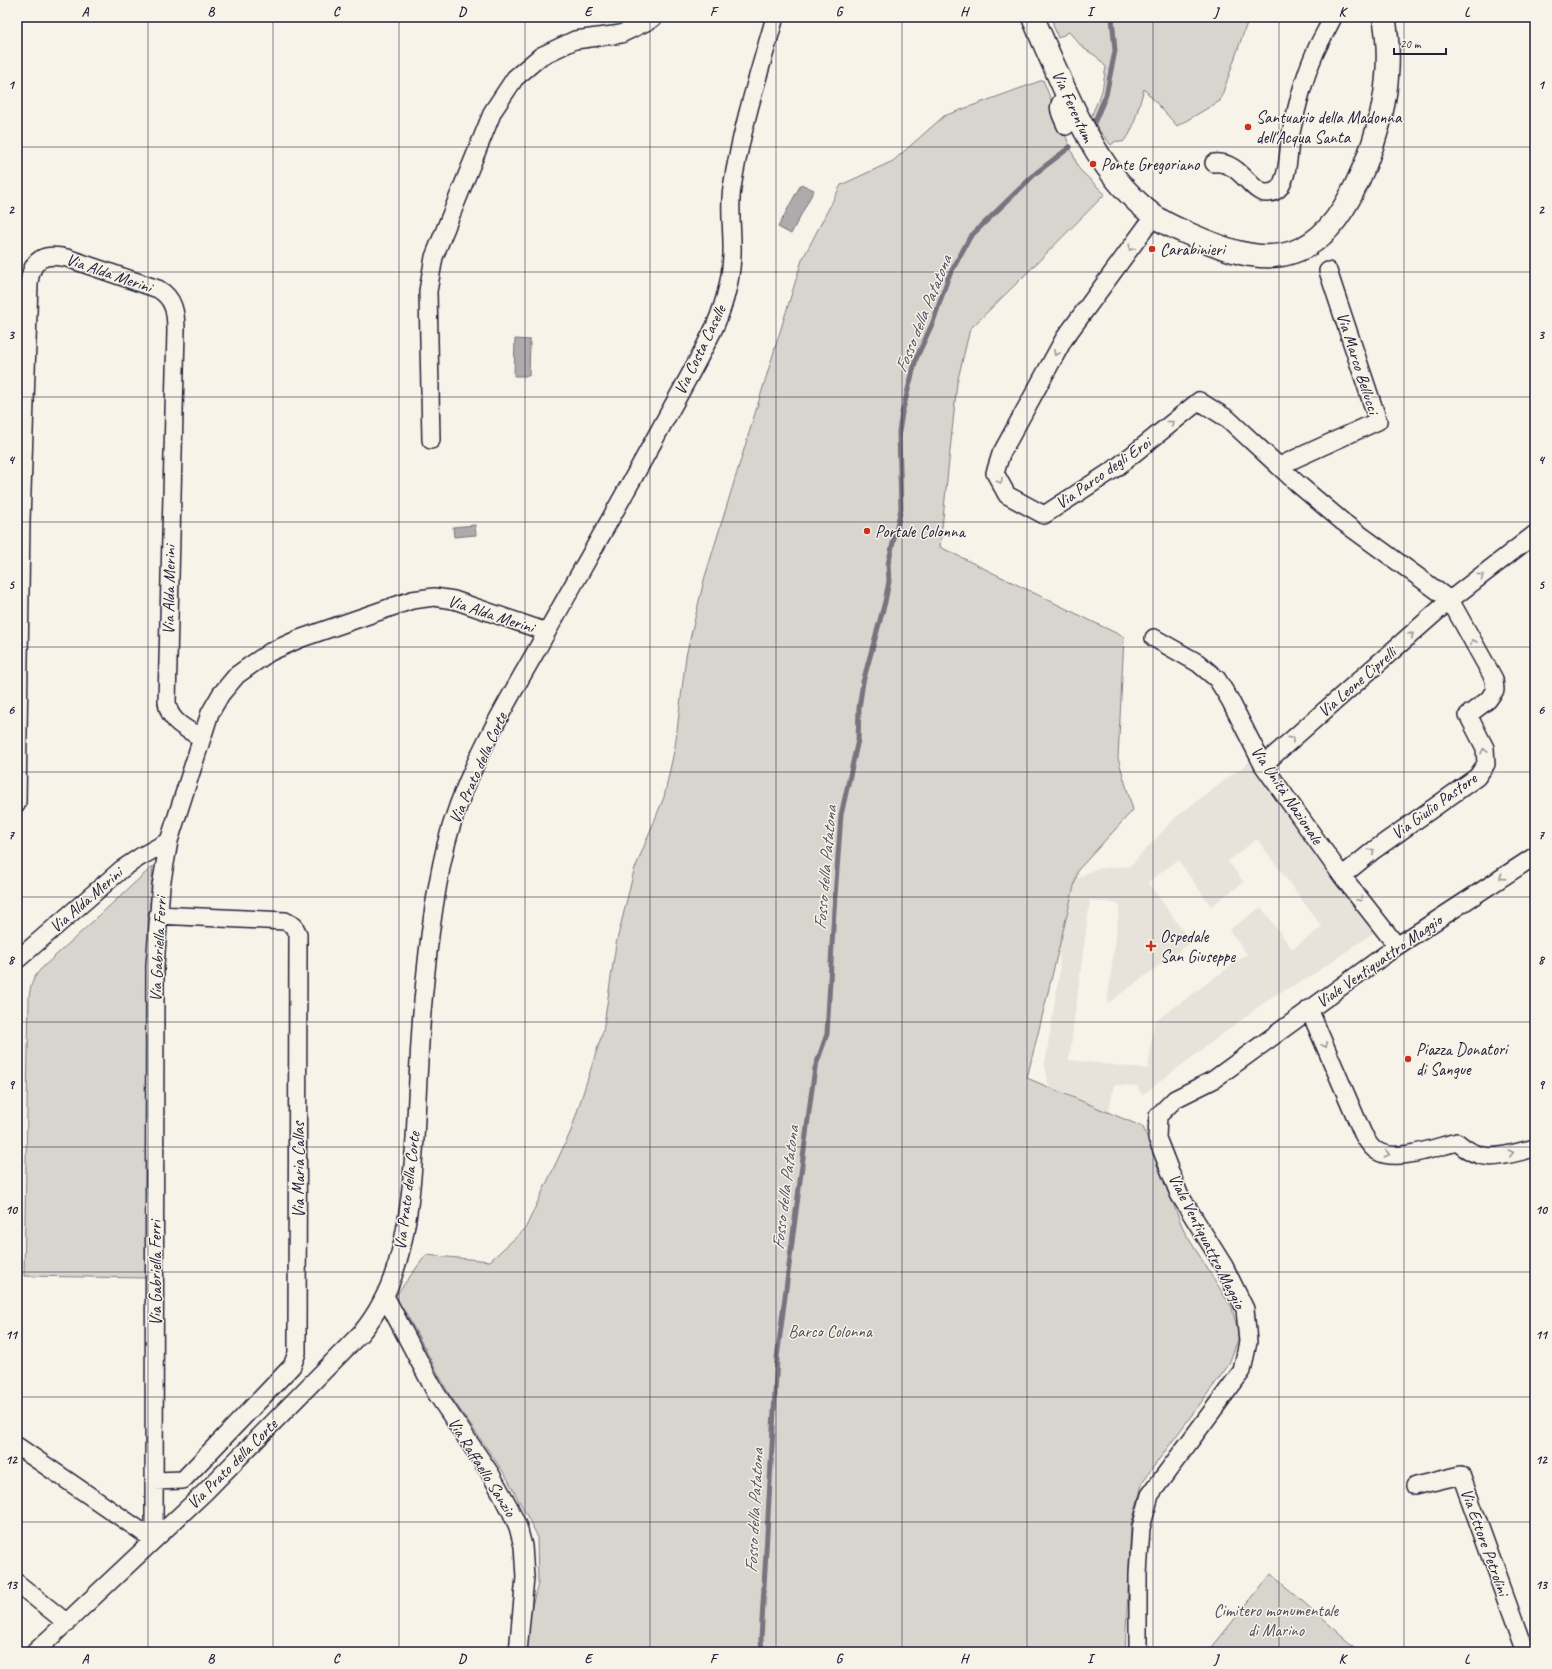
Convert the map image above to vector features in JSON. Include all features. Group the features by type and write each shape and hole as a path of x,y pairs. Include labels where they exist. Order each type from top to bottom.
{"main road":[{"name":"Via Ferentum","path":"1033,17 1084,131 1100,157 1124,188 1154,216 1174,227 1236,252 1258,256 1283,255 1300,249 1314,241 1334,223 1351,196 1367,163 1375,140 1383,107 1387,77 1387,40 1384,17"}],"street":[{"path":"431,440 428,291 434,257 493,110 515,78 541,56 575,40 621,34 654,17"},
{"name":"Via Costa Caselle","path":"547,632 644,460 706,344 719,316 731,270 732,244 730,200 735,171 755,87 775,17"},
{"path":"1214,164 1220,163 1231,166 1258,190 1265,194 1272,193 1279,188 1284,178 1292,130 1300,97 1314,55 1333,17"},
{"path":"1066,126 1058,108 1060,102 1068,96"},
{"name":"Via Parco degli Eroi","path":"1154,216 1064,339 1001,454 995,473 1007,495 1044,515 1116,468 1199,401 1228,419 1343,522 1450,600"},
{"name":"Via Alda Merini","path":"17,804 19,520 29,283 30,272 34,264 47,256 59,256 164,292 168,296 173,306 176,330 167,702 169,714 175,721 201,738"},
{"name":"Via Marco Bellucci","path":"1279,466 1378,421 1328,271"},
{"name":"Via Leone Ciprelli","path":"1263,765 1450,600 1535,534"},
{"name":"Via Alda Merini","path":"17,960 122,869 169,841 210,713 221,694 237,676 251,664 292,641 412,600 434,597 454,600 547,632"},
{"name":"Via Giulio Pastore","path":"1342,876 1374,850 1477,776 1486,764 1485,748 1468,715 1488,700 1495,690 1494,679 1450,600"},
{"name":"Via Prato della Corte","path":"35,1652 211,1486 361,1333 374,1316 385,1296 397,1264 406,1225 413,1164 422,1013 436,898 446,846 458,805 476,765 509,698 547,632"},
{"name":"Via Unità Nazionale","path":"1154,638 1198,662 1217,679 1230,700 1263,765 1342,876 1397,946"},
{"name":"Via Gabriella Ferri","path":"154,1540 155,966 158,915 164,863 169,841"},
{"name":"Viale Ventiquattro Maggio","path":"1138,1652 1138,1574 1141,1528 1150,1495 1242,1370 1248,1342 1245,1309 1224,1266 1179,1194 1157,1138 1158,1116 1175,1099 1213,1080 1397,946 1535,856"},
{"name":"Via Maria Callas","path":"154,1481 183,1480 292,1366 297,1353 298,934 294,926 286,921 158,915"},
{"path":"1309,1010 1363,1134 1369,1144 1377,1151 1387,1155 1398,1156 1457,1142 1467,1151 1488,1157 1535,1148"},
{"name":"Via Raffaello Sanzio","path":"385,1296 436,1393 490,1473 510,1506 518,1527 523,1546 525,1577 518,1652"},
{"path":"17,1446 154,1540"},
{"name":"Via Ettore Petrolini","path":"1415,1486 1460,1475 1525,1652"},
{"path":"17,1583 67,1623"}],"shaded area":[{"path":"801,184 814,190 791,234 778,227"},
{"path":"515,339 530,340 529,376 514,376"},
{"path":"475,525 476,535 454,537 453,527"},
{"name":"Ospedale San Giuseppe","path":"1249,762 1376,931 1311,976 1273,996 1142,1095 1137,1086 1114,1085 1105,1130 1056,1101 1048,1083 1045,1064 1060,969 1059,951 1054,932 1064,894 1077,879 1094,869 1130,866 1176,817","holes":["1257,839 1322,927 1292,949 1261,907 1229,930 1247,954 1154,1022 1148,1069 1069,1060 1090,900 1120,904 1107,1004 1191,942 1148,882 1178,860 1211,906 1244,882 1228,861"]}],"green space":[{"path":"1053,17 1249,17 1220,101 1177,126 1144,89 1129,135 1123,142 1116,141 1111,145 1090,119 1102,91 1106,67 1096,56 1083,48 1069,32 1058,38 1053,24"},
{"name":"Barco Colonna","path":"1043,80 1079,169 1105,194 970,329 957,383 940,547 1124,637 1118,758 1133,810 1078,870 1027,1078 1143,1127 1184,1231 1232,1308 1239,1337 1228,1366 1143,1481 1131,1525 1125,1652 525,1652 524,1635 538,1584 537,1535 506,1476 449,1394 406,1313 394,1298 426,1255 490,1261 525,1229 571,1131 603,1031 616,944 634,871 664,797 675,747 686,656 704,580 802,260 841,185 893,161 944,116"},
{"path":"153,866 150,904 147,1278 24,1276 29,998 31,985 42,968"},
{"name":"Cimitero monumentale di Marino","path":"1271,1574 1279,1581 1361,1652 1208,1652"}],"waterway":[{"name":"Fosso della Patatona","path":"1094,123 1106,95 1115,51 1112,17"},
{"name":"Fosso della Patatona","path":"762,1652 761,1639 777,1358 815,1068 827,1034 841,815 858,740 859,708 863,682 885,602 889,581 888,564 901,509 899,432 902,413 916,359 933,322 948,278 970,237 1036,173 1070,147"}],"place":[{"name":"Santuario della Madonna dell'Acqua Santa","path":"1248,127"},
{"name":"Ponte Gregoriano","path":"1093,164"},
{"name":"Carabinieri","path":"1152,249"},
{"name":"Portale Colonna","path":"867,531"},
{"name":"Ospedale San Giuseppe","path":"1151,946"},
{"name":"Piazza Donatori di Sangue","path":"1408,1059"}]}
